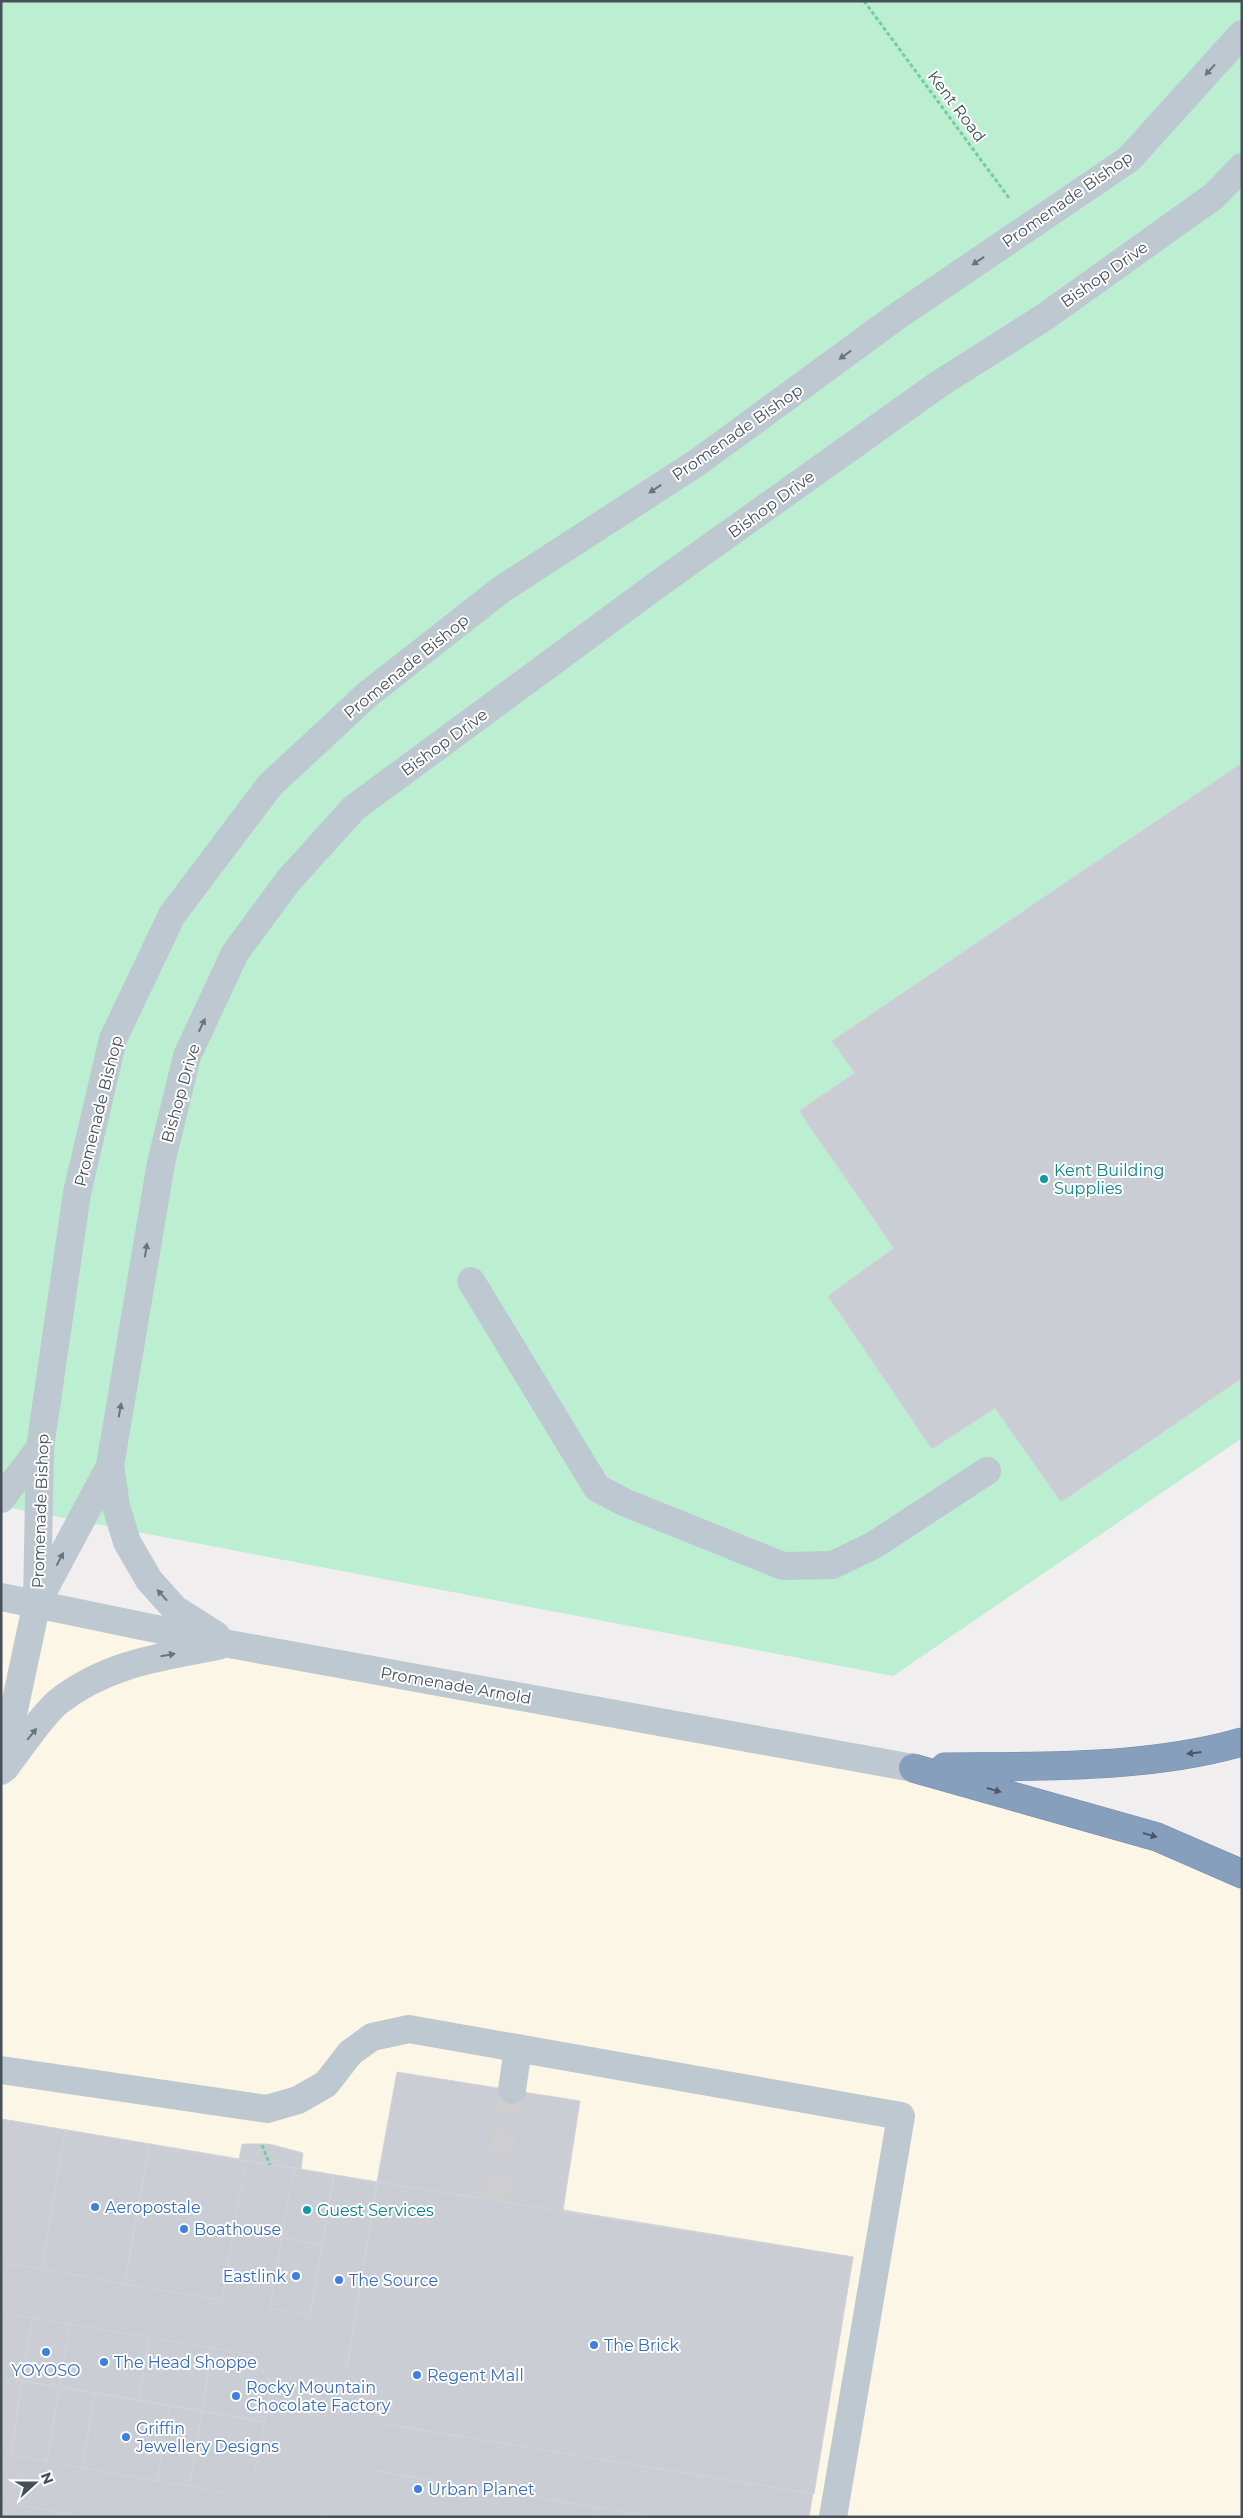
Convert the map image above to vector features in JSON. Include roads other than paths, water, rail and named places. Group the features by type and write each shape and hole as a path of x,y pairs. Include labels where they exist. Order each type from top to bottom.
{"highway":[{"path":"913,1768 1086,1766 1212,1751 1242,1742"},
{"path":"913,1768 1157,1837 1242,1874"}],"street":[{"name":"Promenade Bishop","path":"38,1602 40,1448 77,1193 113,1039 172,914 270,785 368,694 502,589 698,462 896,317 1129,159 1242,34"},
{"name":"Bishop Drive","path":"38,1602 110,1466 161,1163 187,1056 235,953 288,881 354,808 661,582 923,395 1046,316 1214,196 1242,167"},
{"path":"471,1281 597,1488 626,1503 783,1566 833,1565 874,1546 988,1471"},
{"path":"1,1499 40,1448"},
{"path":"110,1466 116,1506 127,1542 149,1580 175,1609 230,1644"},
{"name":"Promenade Arnold","path":"1,1596 38,1602 230,1644 913,1768"},
{"path":"1,1772 38,1602"},
{"path":"1,1772 56,1703 98,1676 142,1660 230,1644"},
{"path":"1,2070 267,2109 298,2100 326,2084 350,2053 372,2037 409,2029 902,2116 833,2517"},
{"path":"512,2090 518,2048"}],"tunnel":[{"path":"495,2199 512,2090"}],"place":[{"name":"Kent Building Supplies","path":"1044,1179"},
{"name":"Aeropostale","path":"95,2207"},
{"name":"Guest Services","path":"307,2210"},
{"name":"Boathouse","path":"184,2229"},
{"name":"Eastlink","path":"296,2276"},
{"name":"The Source","path":"339,2280"},
{"name":"The Brick","path":"594,2345"},
{"name":"YOYOSO","path":"46,2352"},
{"name":"The Head Shoppe","path":"104,2362"},
{"name":"Regent Mall","path":"417,2375"},
{"name":"Rocky Mountain Chocolate Factory","path":"236,2396"},
{"name":"Griffin Jewellery Designs","path":"126,2437"},
{"name":"Urban Planet","path":"418,2489"}]}
